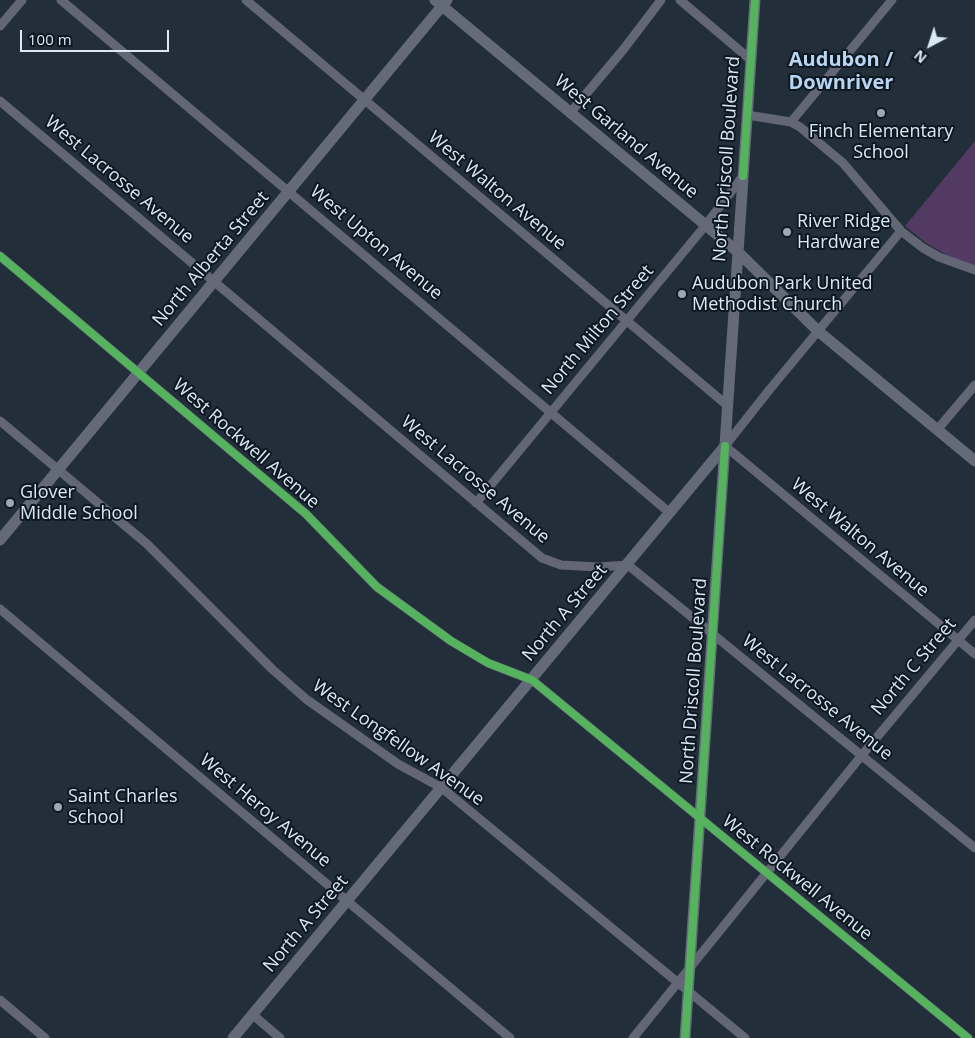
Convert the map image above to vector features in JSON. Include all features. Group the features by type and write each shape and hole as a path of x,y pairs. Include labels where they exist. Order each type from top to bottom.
{"main road":[{"name":"North Driscoll Boulevard","path":"685,1038 755,0"},
{"name":"North Alberta Street","path":"0,540 365,101 442,2"},
{"name":"West Garland Avenue","path":"442,2 570,113 738,252 818,331 975,461"},
{"name":"North A Street","path":"233,1038 725,446"}],"street":[{"path":"0,26 22,0"},
{"name":"West Upton Avenue","path":"61,0 670,512"},
{"name":"West Walton Avenue","path":"246,0 728,406"},
{"path":"570,113 623,50 661,0"},
{"path":"680,0 751,60"},
{"path":"791,122 892,0"},
{"name":"West Lacrosse Avenue","path":"0,101 542,558 560,565 598,567 628,565 975,848"},
{"path":"747,115 791,122 800,127 843,163 901,231 939,257 975,270"},
{"name":"North Milton Street","path":"476,503 705,226 743,176"},
{"name":"North A Street","path":"725,446 901,231"},
{"name":"West Rockwell Avenue","path":"0,256 306,514 377,588 451,641 480,659 532,680 968,1038"},
{"path":"937,430 975,385"},
{"name":"West Longfellow Avenue","path":"0,421 153,550 272,669 306,699 391,760 442,788 744,1038"},
{"name":"West Walton Avenue","path":"725,446 975,654"},
{"name":"West Heroy Avenue","path":"0,609 510,1038"},
{"name":"North C Street","path":"633,1038 862,755 975,620"},
{"path":"0,1000 45,1038"},
{"path":"252,1015 280,1038"}],"shaded area":[{"path":"975,141 975,267 949,256 926,243 905,226"}],"cycle path":[{"path":"743,176 755,0"},
{"path":"0,256 306,514 377,587 451,641 488,663 532,680 968,1038"},
{"path":"685,1038 725,446"}],"place":[{"name":"Finch Elementary School","path":"881,113"},
{"name":"River Ridge Hardware","path":"787,232"},
{"name":"Audubon Park United Methodist Church","path":"682,294"},
{"name":"Glover Middle School","path":"10,503"},
{"name":"Saint Charles School","path":"58,807"}],"district":[{"name":"Audubon / Downriver","path":"841,72"}]}
